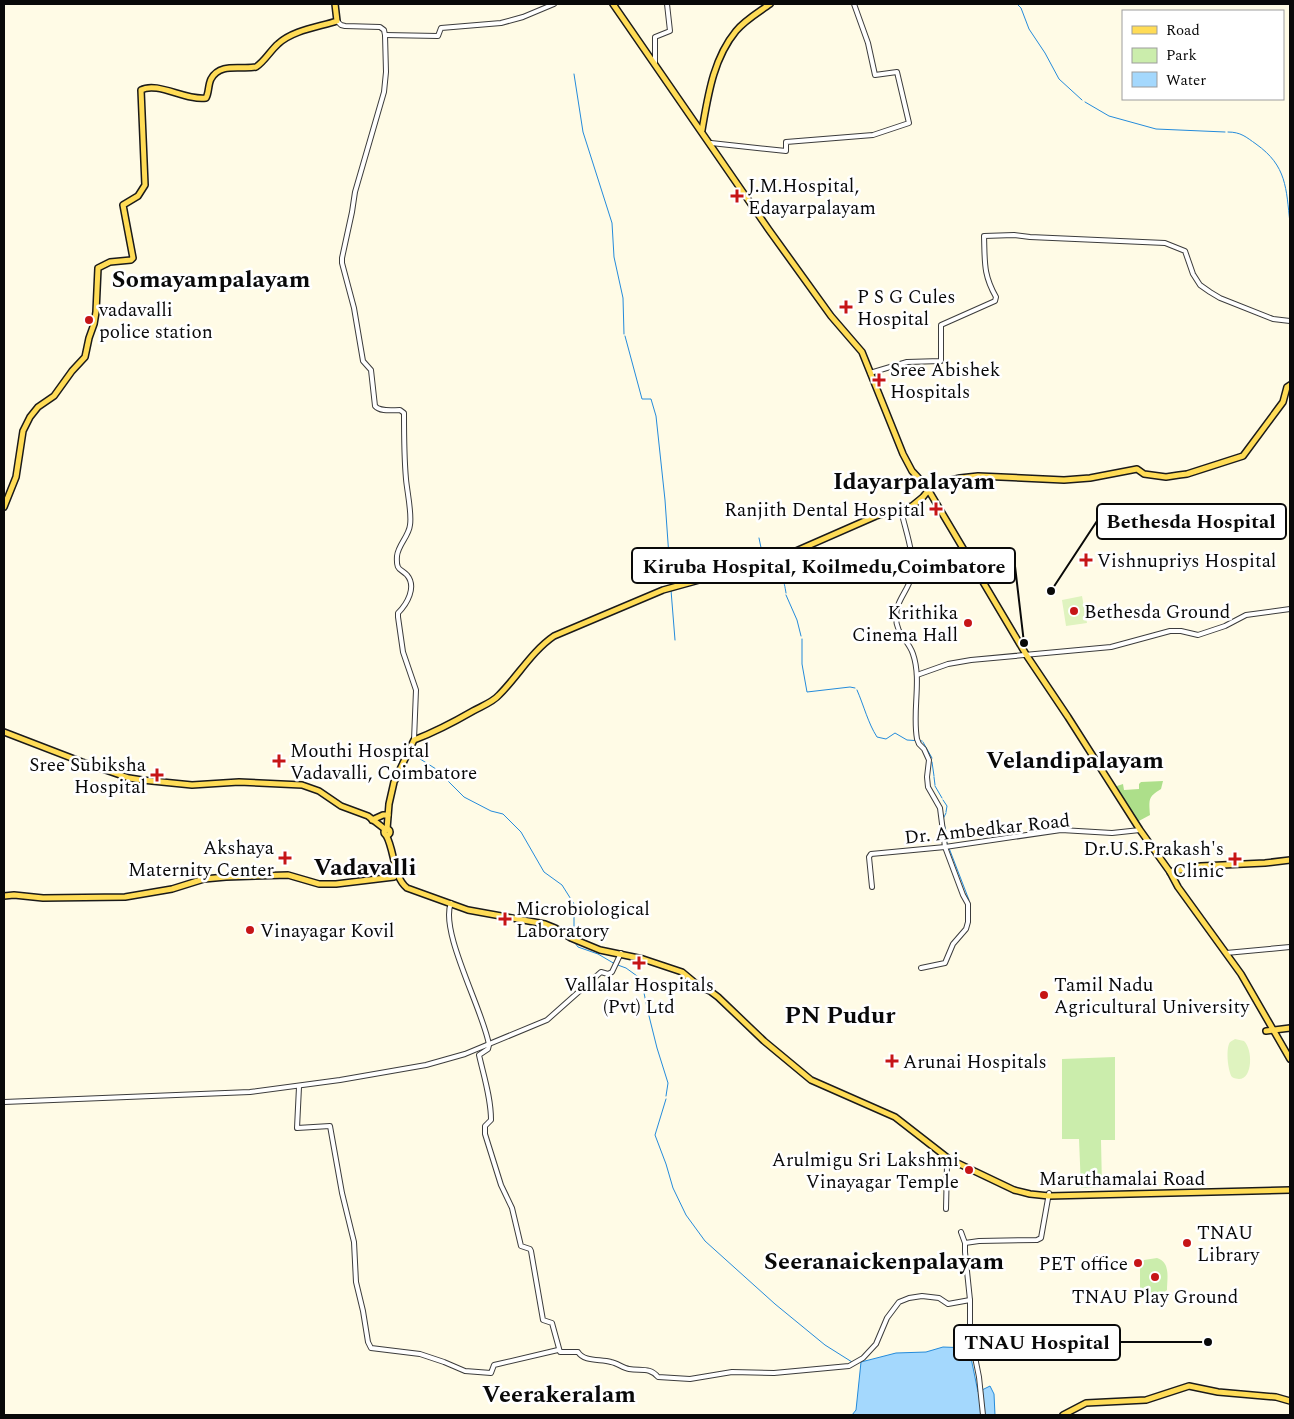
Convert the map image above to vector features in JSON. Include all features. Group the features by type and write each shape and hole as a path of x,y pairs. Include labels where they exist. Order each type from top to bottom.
{"main road":[{"path":"4,507 16,477 23,431 30,416 38,407 54,396 85,357 96,312 98,268 110,262 131,260 133,258 123,205 138,196 144,184 141,90 153,88 179,96 206,98 213,76 222,70 231,67 256,67 279,43 286,39 337,21 335,4"},
{"path":"613,4 802,276 831,316 862,352 903,454 912,471 926,486 1027,656 1140,830 1240,974 1271,1029 1290,1057"},
{"path":"702,130 712,79 722,54 736,30 770,4"},
{"path":"926,486 978,476 1064,480 1090,478 1137,469 1144,474 1166,477 1187,474 1243,456 1284,400 1287,387 1290,385"},
{"path":"4,896 14,895 43,898 125,897 172,890 196,881 226,877 288,875 316,883 336,884 397,876 387,832 389,804 398,772 414,740 435,732 493,701 540,646 554,636 662,590 721,574 755,569 876,516 918,503 927,492 926,486"},
{"path":"4,732 129,778 192,785 231,782 305,787 319,792 338,806 372,820 387,832"},
{"path":"387,832 393,789"},
{"path":"372,820 388,815"},
{"path":"1170,872 1201,866 1290,860"},
{"name":"Maruthamalai Road","path":"397,876 407,888 451,904 556,926 568,935 600,950 656,961 687,972 700,985 718,995 764,1038 811,1077 898,1115 947,1155 1015,1188 1049,1194"},
{"name":"Maruthamalai Road","path":"622,954 662,964 686,974 700,987 718,997 764,1041 807,1077 825,1087 895,1117 949,1159 1014,1190 1030,1194 1049,1194 1290,1189"},
{"path":"1271,1029 1290,1028"},
{"path":"1063,1415 1086,1403 1146,1400 1189,1386 1218,1392 1276,1397 1290,1401"}],"street":[{"path":"385,35 438,36 441,28 500,23 523,17 554,4"},
{"path":"655,63 655,37 670,31 667,4"},
{"path":"711,143 786,151 786,142 873,135 910,123 897,72 875,75 868,43 854,4"},
{"path":"337,21 340,25 345,26 380,27 384,30 385,35 386,72 384,92 355,192 342,264 354,308 364,362 371,370 375,406 382,410 400,410 404,413 405,470 410,525 397,556 398,567 400,571 406,574 410,581 411,589 409,598 405,606 398,613 398,617 403,652 416,690 414,740"},
{"path":"870,373 907,362 941,361 941,325 995,301 996,297 986,273 984,236 1014,235 1165,243 1188,254 1193,274 1200,285 1210,292 1220,298 1273,319 1290,321"},
{"path":"900,510 909,543 912,569 908,586 898,604 897,624 901,635 912,650 917,675 915,705 917,740 929,760 928,788 940,808 945,847 968,904 966,929 953,944 944,964 921,968"},
{"path":"917,675 960,662 1111,647 1170,631 1181,631 1198,635 1225,626 1246,615 1290,610"},
{"name":"Dr. Ambedkar Road","path":"872,888 871,854 945,847 1060,830 1112,833 1140,830"},
{"path":"451,904 450,924 455,944 489,1045 488,1049 479,1055 488,1088 492,1120 484,1126 485,1134 501,1185 512,1208 521,1246 531,1251 542,1320 552,1323 558,1350"},
{"path":"1226,953 1290,947"},
{"path":"4,1102 224,1094 299,1087 426,1065 465,1054 547,1020 601,972 610,973 622,954"},
{"path":"299,1087 297,1128 330,1126 342,1193 354,1242 356,1282 368,1342 371,1348 420,1354 465,1371 477,1373 490,1373 494,1365 558,1350 564,1353 578,1352 590,1360 613,1362 631,1369 652,1370 658,1377 678,1379 733,1372 769,1373 815,1370 849,1366 867,1354 876,1344 887,1318 899,1302 922,1296 939,1298 948,1304 970,1300"},
{"path":"946,1209 947,1165 949,1159"},
{"path":"966,1243 1037,1240 1040,1238 1049,1194"},
{"path":"961,1232 966,1243 970,1332 984,1415"}],"green space":[{"name":"Bethesda Ground","path":"1082,596 1087,623 1066,626 1062,600"},
{"path":"1163,781 1161,789 1150,799 1150,815 1137,822 1116,788 1117,786 1123,784 1124,790 1139,789 1141,782"},
{"path":"1235,1039 1244,1041 1250,1059 1248,1073 1239,1079 1232,1077 1228,1061 1229,1044"},
{"path":"1115,1057 1115,1140 1101,1140 1102,1187 1081,1188 1079,1139 1062,1139 1062,1059"},
{"path":"1157,1258 1166,1267 1168,1276 1167,1290 1161,1295 1154,1296 1140,1290 1140,1266 1144,1260"}],"water":[{"path":"943,1347 969,1348 978,1392 990,1386 994,1394 995,1415 852,1415 856,1410 861,1362 896,1353 926,1352"}],"waterway":[{"path":"1017,4 1021,8 1029,29 1059,79 1082,100"},
{"path":"574,74 583,132 612,223 614,257 623,298 624,334"},
{"path":"1085,102 1109,116 1156,129 1225,132"},
{"path":"1228,132 1246,137 1266,152 1274,161 1286,188 1290,223"},
{"path":"625,336 642,399 651,399 656,416 665,500 671,585"},
{"path":"759,538 764,562"},
{"path":"768,567 773,568 779,573 786,593"},
{"path":"671,590 675,640"},
{"path":"786,595 797,620 801,636"},
{"path":"802,639 802,664 807,692 855,688"},
{"path":"857,690 877,737 886,739 895,733 907,740 922,741"},
{"path":"923,742 932,758"},
{"path":"413,749 417,757 436,769 464,797 491,811 503,814 521,832 544,872 562,885 574,904 574,936"},
{"path":"932,762 934,776"},
{"path":"934,777 935,785"},
{"path":"935,786 942,798"},
{"path":"943,800 947,806 946,812"},
{"path":"943,819 946,813"},
{"path":"944,824 946,831"},
{"path":"946,832 947,845"},
{"path":"949,848 969,900"},
{"path":"575,943 578,947 598,954 626,968 644,981 644,993 648,1012 668,1083 666,1096"},
{"path":"666,1099 655,1135 673,1188 686,1215 705,1241 775,1304 825,1345 852,1362"}],"place":[{"name":"J.M.Hospital, Edayarpalayam","path":"737,196"},
{"name":"P S G Cules Hospital","path":"846,307"},
{"name":"vadavalli police station","path":"89,320"},
{"name":"Sree Abishek Hospitals","path":"879,380"},
{"name":"Ranjith Dental Hospital","path":"936,509"},
{"name":"Vishnupriys Hospital","path":"1086,560"},
{"name":"Bethesda Hospital","path":"1051,591"},
{"name":"Bethesda Ground","path":"1074,611"},
{"name":"Krithika Cinema Hall","path":"968,623"},
{"name":"Kiruba Hospital, Koilmedu,Coimbatore","path":"1024,643"},
{"name":"Mouthi Hospital Vadavalli, Coimbatore","path":"279,761"},
{"name":"Sree Subiksha Hospital","path":"157,775"},
{"name":"Akshaya Maternity Center","path":"285,858"},
{"name":"Dr.U.S.Prakash's Clinic","path":"1235,859"},
{"name":"Microbiological Laboratory","path":"505,919"},
{"name":"Vinayagar Kovil","path":"250,930"},
{"name":"Vallalar Hospitals (Pvt) Ltd","path":"639,963"},
{"name":"Tamil Nadu Agricultural University","path":"1044,995"},
{"name":"Arunai Hospitals","path":"892,1061"},
{"name":"Arulmigu Sri Lakshmi Vinayagar Temple","path":"969,1170"},
{"name":"TNAU Library","path":"1187,1243"},
{"name":"PET office","path":"1138,1263"},
{"name":"TNAU Play Ground","path":"1155,1277"},
{"name":"TNAU Hospital","path":"1208,1342"}],"district":[{"name":"Somayampalayam","path":"211,279"},
{"name":"Idayarpalayam","path":"914,481"},
{"name":"Velandipalayam","path":"1075,760"},
{"name":"Vadavalli","path":"365,867"},
{"name":"PN Pudur","path":"840,1015"},
{"name":"Seeranaickenpalayam","path":"884,1261"},
{"name":"Veerakeralam","path":"559,1394"}]}
